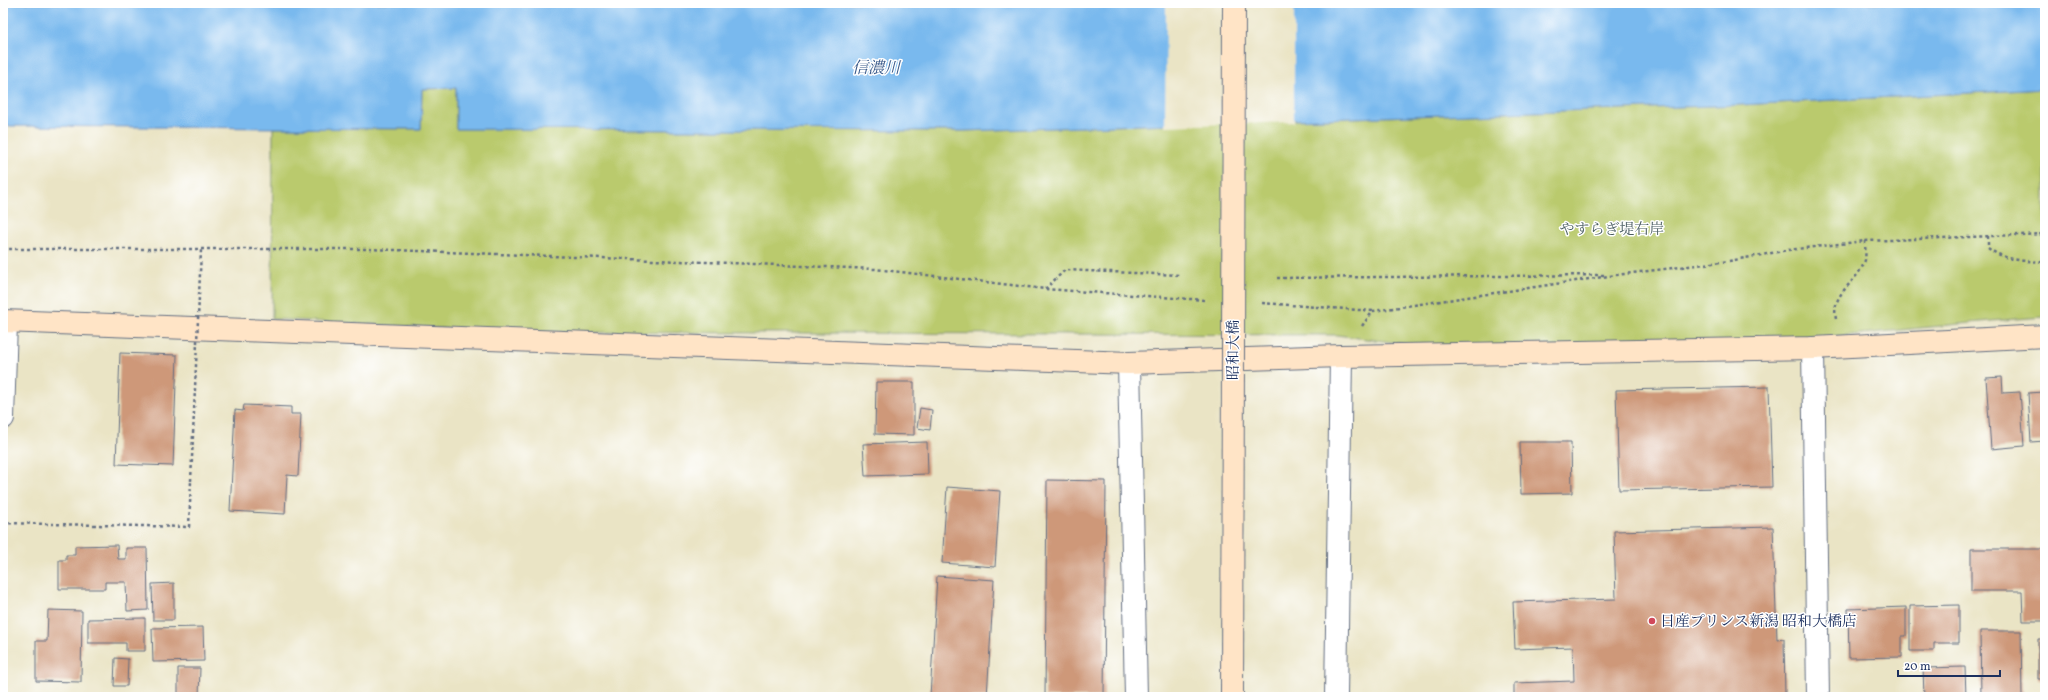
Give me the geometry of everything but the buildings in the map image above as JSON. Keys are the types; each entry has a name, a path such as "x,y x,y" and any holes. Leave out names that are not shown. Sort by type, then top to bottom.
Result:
{"street":[{"name":"昭和大橋","path":"1232,697 1234,3"},
{"path":"3,418 5,322 1129,363 1341,356 1813,348 2045,336"},
{"path":"1813,348 1818,697"},
{"path":"1336,697 1341,356"},
{"path":"1129,363 1136,697"}],"path":[{"path":"1256,303 1373,311 1616,275 1729,261 1788,250 1865,241 2045,234"},
{"path":"1988,236 1988,248 1997,255 2014,260 2045,262"},
{"path":"1837,324 1835,313 1836,303 1865,259 1865,241"},
{"path":"3,249 368,249 868,269 1045,289 1209,300"},
{"path":"3,523 189,527 201,250"},
{"path":"1045,289 1065,270 1180,276"},
{"path":"1277,278 1616,275"},
{"path":"1341,356 1373,311"}],"green space":[{"name":"やすらぎ堤右岸","path":"456,88 456,129 963,131 1739,105 2045,89 2045,317 1776,341 1587,350 1462,348 1399,343 1337,335 512,332 272,319 273,128 421,129 422,89"}],"water":[{"name":"信濃川","path":"3,3 2045,3 2045,89 1739,105 963,131 456,129 456,88 422,89 421,129 3,126"}],"pier":[{"path":"1166,3 1294,3 1294,122 1165,126"}],"place":[{"name":"日産プリンス新潟 昭和大橋店","path":"1652,621"}]}
